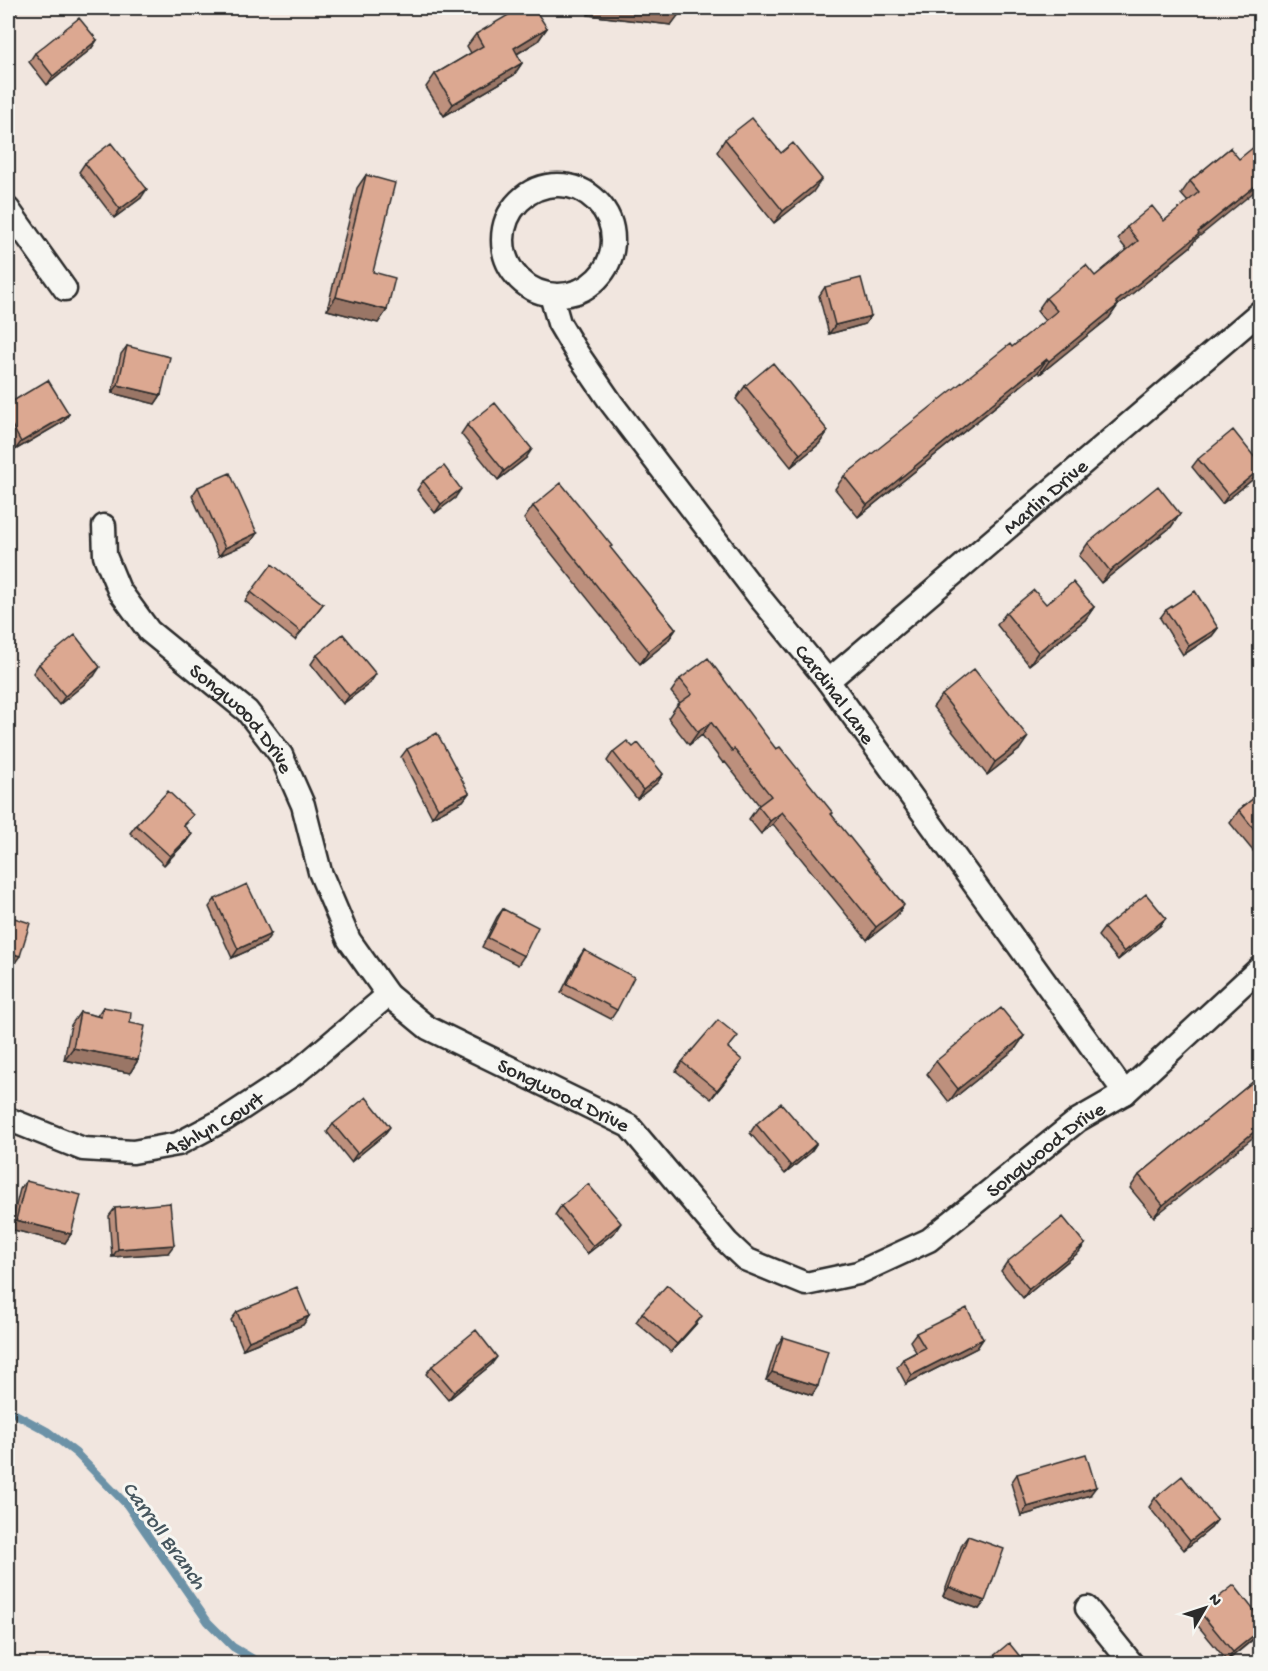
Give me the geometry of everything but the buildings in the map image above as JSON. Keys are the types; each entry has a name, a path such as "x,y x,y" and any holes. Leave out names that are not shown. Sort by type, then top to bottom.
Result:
{"street":[{"path":"554,184 572,186 589,194 602,206 611,223 614,241 610,259 601,275 587,288 570,294 551,295 534,290 519,279 508,264 503,247 503,229 509,212 521,198 536,188 554,184"},
{"path":"8,209 65,290"},
{"name":"Cardinal Lane","path":"551,295 559,323 612,404 761,599 828,681 1125,1093"},
{"name":"Marlin Drive","path":"828,681 1260,312"},
{"name":"Songwood Drive","path":"104,526 105,556 119,590 149,631 248,711 281,755 303,805 320,872 349,940 388,995 428,1028 629,1126 727,1242 745,1259 806,1284 858,1274 929,1240 1078,1120 1125,1093 1260,968"},
{"name":"Ashlyn Court","path":"8,1119 83,1149 133,1152 178,1144 227,1118 297,1072 388,995"},
{"path":"1087,1608 1132,1664"}],"waterway":[{"name":"Carroll Branch","path":"8,1410 47,1431 76,1453 127,1505 208,1622 233,1647 262,1664"}]}
